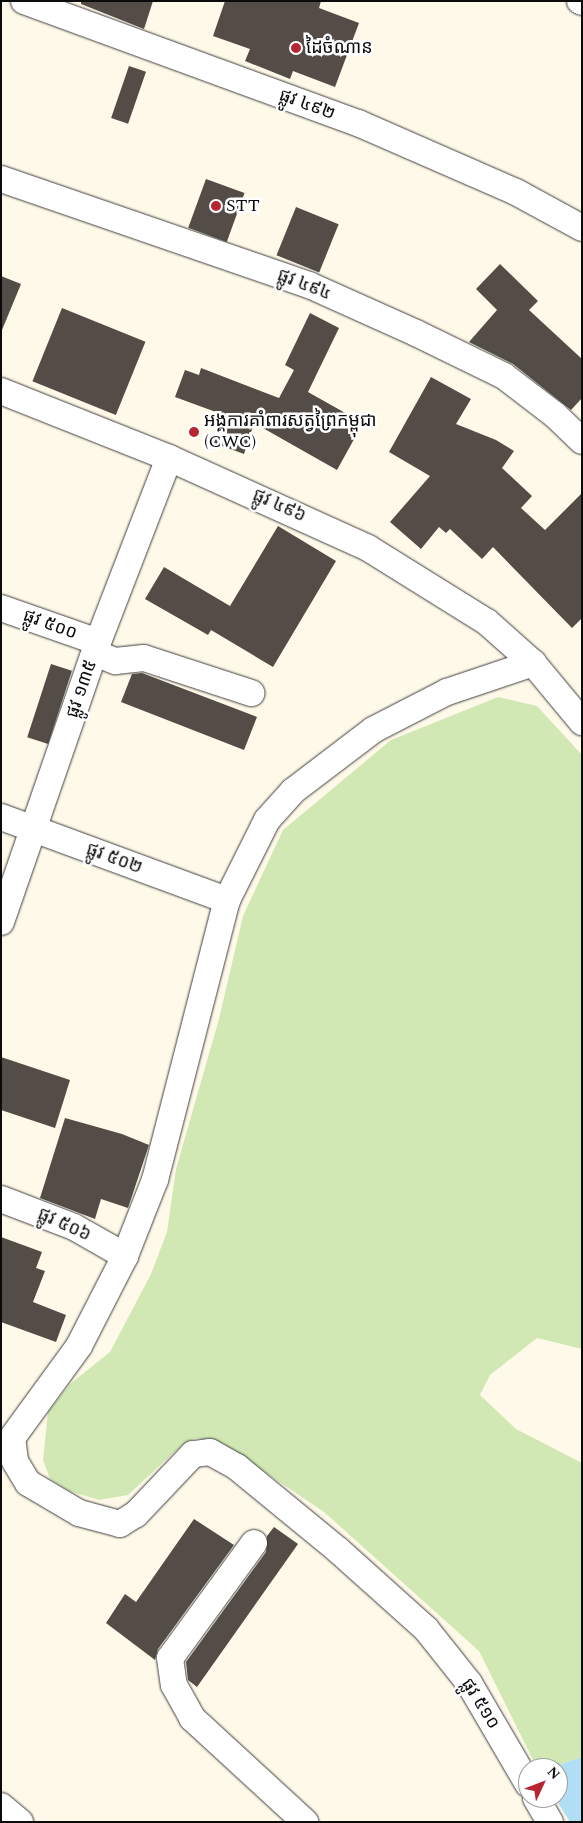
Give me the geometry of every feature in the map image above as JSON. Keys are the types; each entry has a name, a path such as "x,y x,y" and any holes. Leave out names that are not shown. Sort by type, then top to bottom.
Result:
{"street":[{"name":"ផ្លូវ ៤៩២","path":"24,1 358,123 516,192 582,228"},
{"name":"ផ្លូវ ៤៩៤","path":"1,179 309,285 416,333 504,376 555,415 582,441"},
{"name":"ផ្លូវ ៤៩៦","path":"1,391 169,458 368,548 487,622 533,663 582,722"},
{"name":"ផ្លូវ ១៣៥","path":"1,922 96,648 169,458"},
{"name":"ផ្លូវ ៥០០","path":"1,608 96,648 115,661 144,658 251,693"},
{"name":"ផ្លូវ ៥១០","path":"518,1767 469,1683 426,1629 331,1544 237,1467 210,1452 193,1454 136,1514 120,1524 79,1513 28,1483 15,1461 12,1438 80,1346 125,1256 155,1180 227,900 267,820 293,791 373,730 447,692 533,663"},
{"name":"ផ្លូវ ៥០២","path":"1,817 227,900"},
{"name":"ផ្លូវ ៥០៦","path":"1,1199 74,1227 125,1256"},
{"path":"254,1543 170,1658 174,1685 192,1718 305,1822"},
{"path":"1,1806 20,1822"},
{"path":"542,1808 550,1822"}],"green space":[{"path":"498,697 537,706 582,755 582,1349 537,1338 490,1375 480,1395 516,1429 582,1463 582,1757 568,1762 568,1758 532,1758 479,1651 324,1512 223,1444 196,1438 182,1445 128,1495 99,1500 69,1491 50,1479 43,1460 48,1412 70,1384 110,1352 151,1274 167,1232 176,1169 219,1019 243,916 283,830 391,740"}],"water":[{"path":"582,1757 582,1822 570,1822 561,1808 568,1808 568,1762"}],"building":[{"path":"81,1 153,1 144,29 81,4"},
{"path":"225,1 321,1 319,8 359,23 335,87 293,71 290,79 245,61 250,49 213,36"},
{"path":"129,66 146,72 128,124 111,118"},
{"path":"206,179 245,193 227,242 188,228"},
{"path":"296,207 339,224 319,272 277,255"},
{"path":"500,264 538,301 529,310 582,359 582,398 571,410 513,364 469,342 497,310 476,289"},
{"path":"1,276 21,284 2,330 1,330"},
{"path":"62,308 145,342 116,415 32,381"},
{"path":"310,313 339,328 308,392 363,423 337,470 254,423 244,454 214,443 224,415 175,397 185,370 199,375 201,368 279,398 294,370 285,365"},
{"path":"431,377 471,399 456,424 496,440 514,451 502,468 532,496 521,508 545,530 582,493 582,618 572,628 493,547 482,559 450,529 446,533 439,527 421,549 390,522 430,476 389,452"},
{"path":"278,526 336,561 273,667 211,630 208,635 145,599 164,567 230,606"},
{"path":"51,664 72,671 48,744 27,737"},
{"path":"142,673 257,717 244,750 121,702 132,674"},
{"path":"1,1057 70,1080 55,1128 1,1110"},
{"path":"65,1118 122,1134 149,1145 128,1208 101,1199 95,1219 40,1198"},
{"path":"1,1237 42,1252 36,1268 45,1271 33,1302 66,1315 56,1342 1,1322"},
{"path":"194,1519 234,1545 158,1649 155,1660 106,1623 125,1594 136,1602"},
{"path":"274,1527 298,1544 197,1687 188,1680 186,1662 266,1552 267,1536"}],"place":[{"name":"ដៃចំណាន","path":"296,48"},
{"name":"STT","path":"216,206"},
{"name":"អង្គការគាំពារសត្វព្រៃកម្ពុជា (CWC)","path":"194,432"}]}
